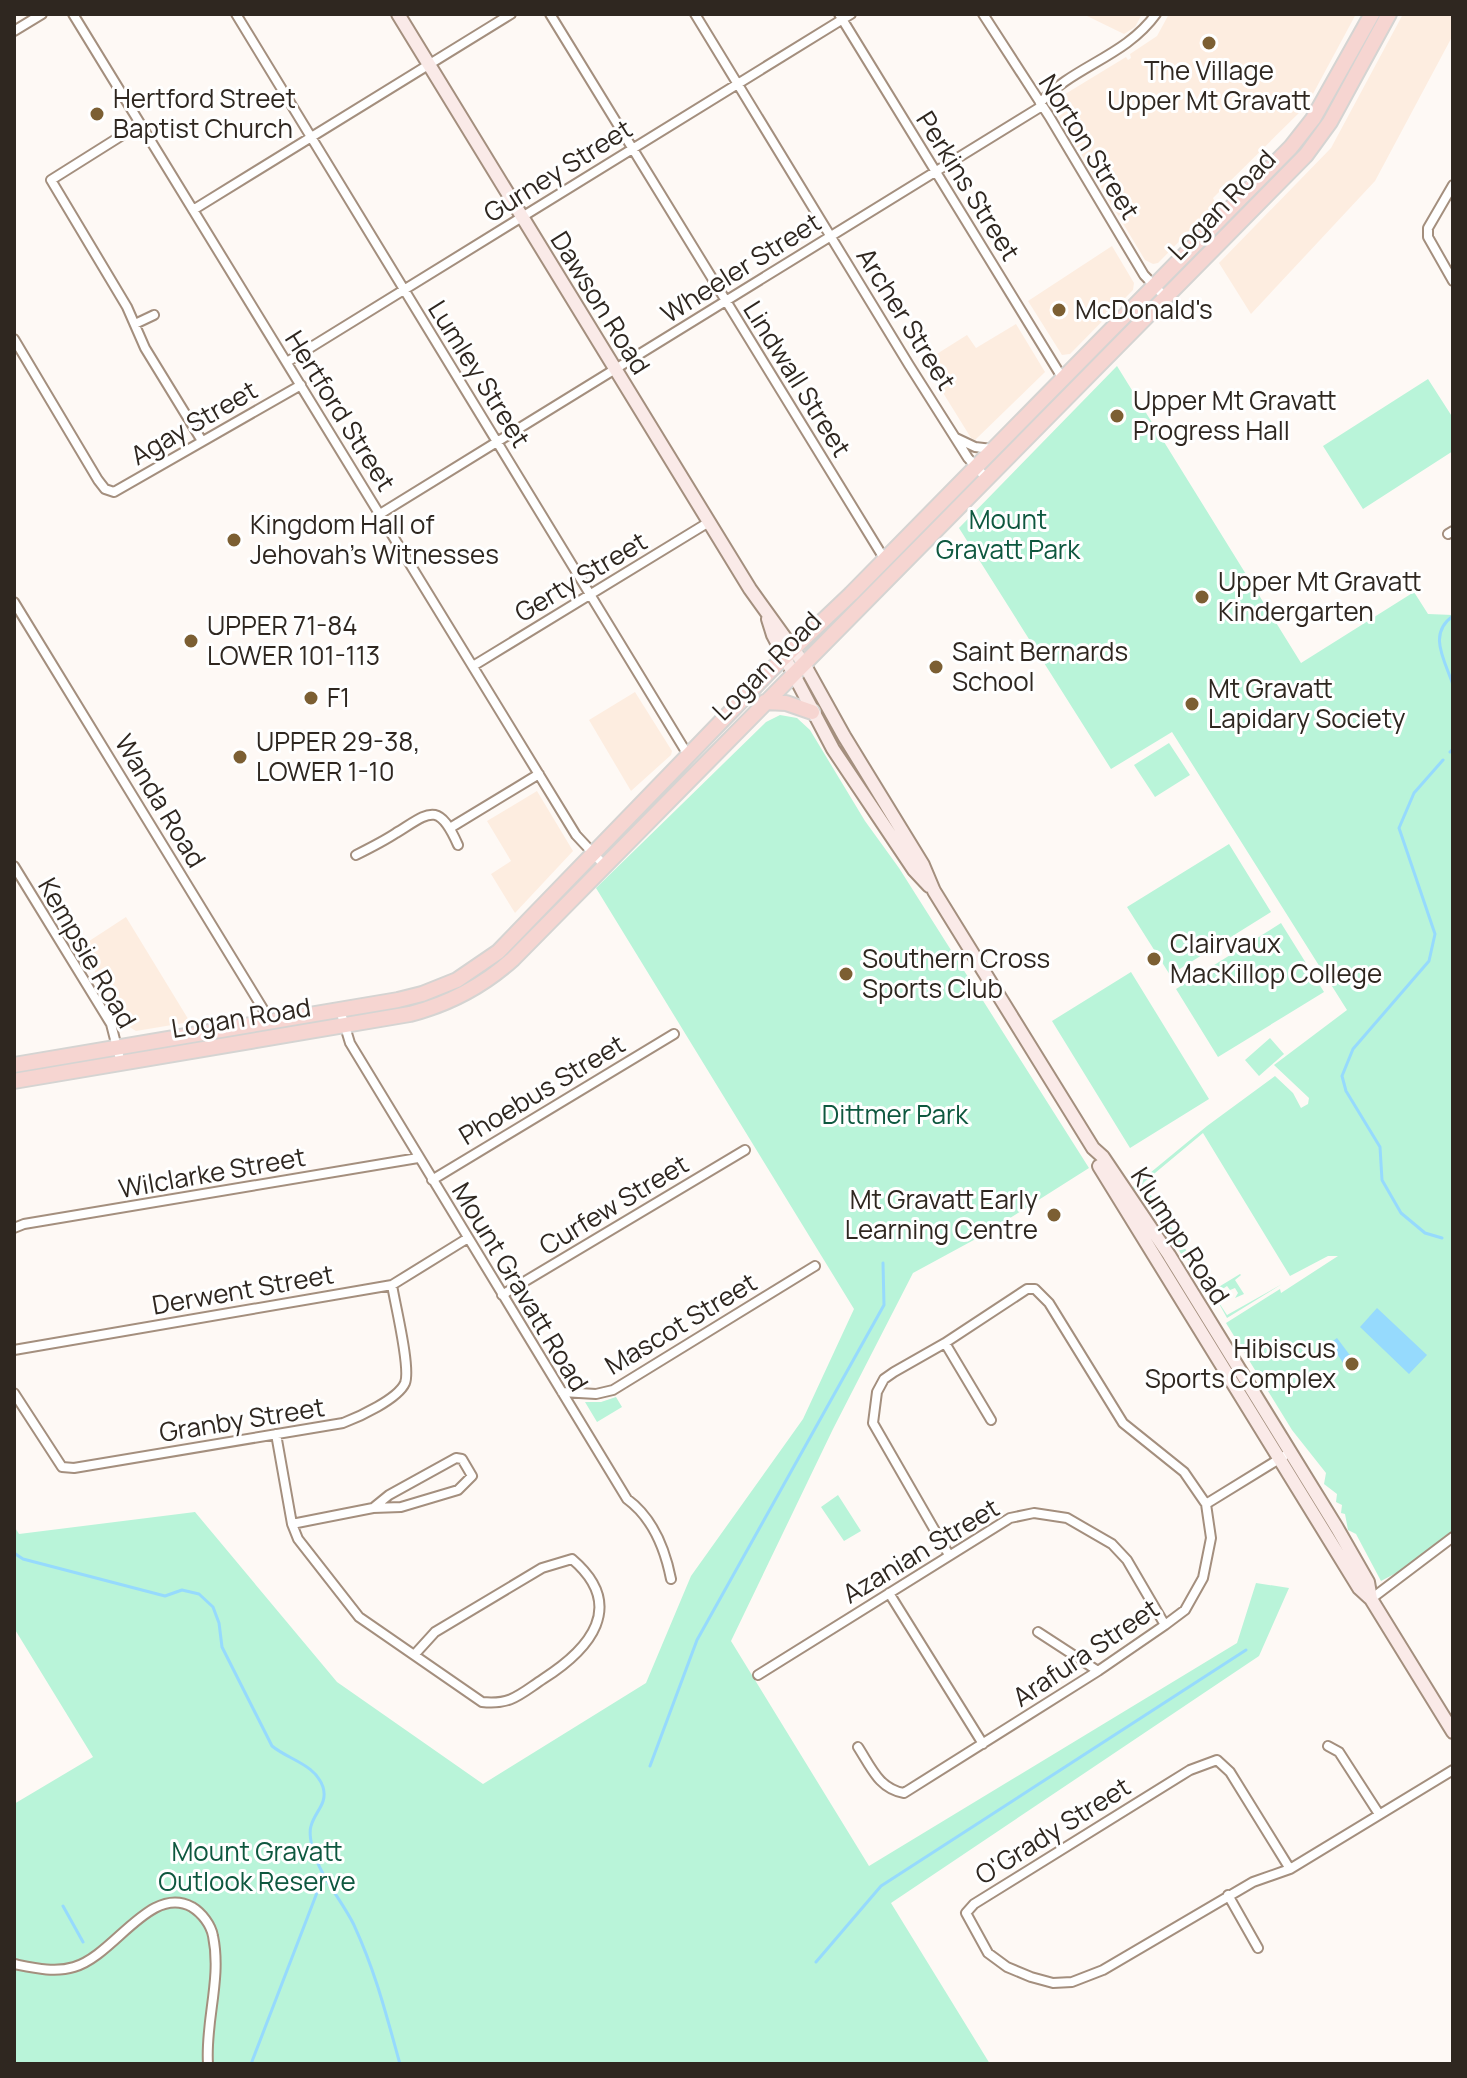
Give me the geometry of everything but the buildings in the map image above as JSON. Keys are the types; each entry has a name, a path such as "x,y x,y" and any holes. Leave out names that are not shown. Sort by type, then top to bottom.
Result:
{"main road":[{"name":"Dawson Road","path":"398,14 767,615 773,635 790,653 799,669"},
{"name":"Logan Road","path":"14,1081 271,1022 422,994 472,971 498,952 799,669 981,473 1160,292 1299,139 1372,14"},
{"name":"Logan Road","path":"14,1065 119,1055 344,1025 425,1010 474,988 513,959 688,755 885,560 981,473 994,449 1063,379 1315,145 1389,14"},
{"name":"Klumpp Road","path":"799,669 812,712 838,758 914,870 934,891"},
{"name":"Klumpp Road","path":"799,669 844,736 923,865 934,891 1093,1148 1103,1157 1169,1255 1285,1456 1368,1582 1371,1599 1453,1732"},
{"path":"765,702 786,703 812,712"}],"street":[{"path":"14,31 42,14"},
{"name":"Hertford Street","path":"73,14 579,839 599,860"},
{"name":"Lumley Street","path":"236,14 688,755"},
{"path":"193,210 511,14"},
{"name":"Lindwall Street","path":"550,14 885,560"},
{"name":"Archer Street","path":"695,14 955,438 981,473"},
{"name":"Gurney Street","path":"287,362 738,84 841,17 851,14"},
{"name":"Norton Street","path":"983,14 1144,275 1160,292"},
{"name":"Wheeler Street","path":"380,514 1041,105 1051,91 1131,41 1156,14"},
{"name":"Perkins Street","path":"841,17 1063,379"},
{"path":"140,124 51,180 135,324 145,348 202,441"},
{"path":"1453,185 1428,228 1431,246 1453,281"},
{"path":"135,324 154,315"},
{"name":"Agay Street","path":"14,339 105,489 114,492 301,385"},
{"path":"955,438 975,447 994,449"},
{"name":"Gerty Street","path":"473,666 709,522"},
{"name":"Wanda Road","path":"14,602 271,1022"},
{"path":"450,828 539,774"},
{"path":"356,855 431,813 439,815 450,828 458,845"},
{"name":"Kempsie Road","path":"14,866 111,1024 119,1055"},
{"name":"Mount Gravatt Road","path":"340,1010 350,1043 418,1158 627,1499 639,1507 658,1536 667,1556 671,1579"},
{"name":"Phoebus Street","path":"432,1180 674,1034"},
{"name":"Curfew Street","path":"502,1295 745,1150"},
{"name":"Wilclarke Street","path":"14,1228 418,1158"},
{"name":"Derwent Street","path":"14,1350 392,1285 468,1238"},
{"name":"Mascot Street","path":"562,1392 596,1394 613,1390 815,1266"},
{"name":"Granby Street","path":"14,1393 62,1467 74,1468 343,1423 362,1415 400,1390 406,1376 392,1285"},
{"name":"Arafura Street","path":"858,1747 881,1783 891,1791 904,1793 1098,1671 1165,1625 1185,1610 1203,1578 1211,1538 1206,1504 1184,1472 1123,1423 1049,1303 1035,1289 1027,1289 884,1379 873,1407 873,1423 949,1555"},
{"path":"945,1343 991,1420"},
{"path":"276,1434 292,1524 298,1539 359,1617 482,1702 500,1704 569,1662 590,1639 600,1613 598,1594 585,1570 572,1559 542,1568 435,1632 415,1654"},
{"path":"1206,1504 1285,1456"},
{"path":"292,1524 373,1508 401,1507 458,1490 472,1476 462,1459 456,1458 389,1495 373,1508"},
{"name":"Azanian Street","path":"758,1675 1010,1518 1034,1513 1067,1518 1112,1544 1127,1560 1165,1625"},
{"path":"1371,1599 1453,1537"},
{"path":"889,1593 983,1744"},
{"path":"1038,1632 1098,1671"},
{"path":"1328,1746 1339,1752 1379,1814"},
{"name":"O'Grady Street","path":"1290,1869 1230,1772 1217,1760 1190,1770 974,1904 966,1913 988,1953 1007,1967 1053,1983 1072,1982 1103,1970 1253,1882 1290,1869 1453,1770"},
{"path":"1228,1895 1258,1948"},
{"path":"14,1964 57,1970 76,1967 106,1950 130,1925 152,1909 165,1902 186,1904 200,1912 213,1933 216,1967 208,2064"}],"shaded area":[{"path":"1087,14 1142,14 1135,27 1124,34"},
{"path":"1169,14 1356,14 1307,105 1213,198 1216,204 1158,263 1153,264 1145,260 1053,107 1057,99 1126,57 1128,60 1131,58 1130,54 1157,36"},
{"path":"1403,14 1453,14 1453,35 1375,181 1251,314 1219,263 1331,148"},
{"path":"1112,246 1134,283 1133,290 1070,354 1062,355 1028,301"},
{"path":"1016,324 1045,372 975,440 924,362 967,335 976,348"},
{"path":"635,692 672,751 631,791 589,720"},
{"path":"537,791 573,851 515,913 491,874 511,861 487,821"},
{"path":"126,917 190,1022 136,1031 128,1026 80,947"}],"green space":[{"name":"Mount Gravatt Park","path":"1117,366 1301,663 1414,592 1428,614 1453,615 1453,1531 1400,1571 1381,1581 1356,1534 1348,1530 1345,1514 1341,1513 1342,1505 1336,1502 1337,1494 1324,1484 1326,1473 1292,1430 1226,1323 1280,1289 1281,1293 1338,1256 1328,1256 1290,1276 1203,1133 1143,1183 1195,1264 1183,1257 1140,1187 1135,1190 1133,1187 1207,1126 1275,1076 1293,1093 1301,1108 1308,1104 1309,1098 1274,1065 1347,1010 1172,732 1111,769 959,528"},
{"path":"1428,379 1453,418 1453,451 1363,509 1323,446"},
{"name":"Mount Gravatt Outlook Reserve","path":"780,715 797,718 810,730 865,821 899,868 1089,1168 983,1235 913,1273 833,1429 731,1641 869,1866 1237,1643 1256,1583 1289,1588 1259,1656 891,1903 990,2064 14,2064 14,1804 93,1757 14,1628 14,1526 19,1534 195,1512 337,1682 483,1784 646,1683 691,1576 803,1419 854,1309 596,888 766,722"},
{"path":"1169,743 1190,775 1155,797 1134,765"},
{"path":"1229,844 1271,912 1170,975 1127,907"},
{"path":"1281,923 1324,992 1218,1057 1176,989"},
{"path":"1131,972 1209,1099 1130,1148 1052,1021"},
{"path":"1270,1038 1284,1054 1259,1076 1245,1060"},
{"path":"1241,1275 1235,1280 1244,1294 1235,1298 1238,1293 1235,1288 1230,1290 1227,1286 1214,1295 1212,1291"},
{"path":"1282,1284 1227,1318 1216,1297 1227,1315"},
{"path":"616,1397 622,1407 597,1422 585,1402 601,1402"},
{"path":"838,1495 861,1531 844,1541 821,1507"}],"water":[{"path":"1377,1308 1427,1355 1409,1374 1360,1327"},
{"path":"1337,1338 1358,1366 1349,1372 1330,1343"}],"waterway":[{"path":"1453,616 1445,623 1439,639 1453,685"},
{"path":"1450,752 1453,749"},
{"path":"1442,1238 1425,1233 1401,1213 1382,1180 1380,1147 1346,1091 1342,1076 1353,1049 1429,961 1435,934 1399,828 1414,793 1443,760"},
{"path":"650,1766 697,1640 884,1305 883,1263"},
{"path":"14,1553 23,1559 165,1596 182,1590 199,1594 213,1607 222,1647 272,1746 308,1768 323,1787 322,1803 310,1829 312,1847 321,1870 362,1943 400,2064"},
{"path":"816,1962 881,1886 1246,1650"},
{"path":"251,2064 323,1877"},
{"path":"63,1906 83,1942"}],"place":[{"name":"The Village Upper Mt Gravatt","path":"1209,43"},
{"name":"Hertford Street Baptist Church","path":"97,114"},
{"name":"McDonald's","path":"1059,310"},
{"name":"Upper Mt Gravatt Progress Hall","path":"1117,416"},
{"name":"Kingdom Hall of Jehovah's Witnesses","path":"234,540"},
{"name":"Upper Mt Gravatt Kindergarten","path":"1202,597"},
{"name":"UPPER 71-84 LOWER 101-113","path":"191,641"},
{"name":"Saint Bernards School","path":"936,667"},
{"name":"F1","path":"311,698"},
{"name":"Mt Gravatt Lapidary Society","path":"1192,704"},
{"name":"UPPER 29-38, LOWER 1-10","path":"240,757"},
{"name":"Clairvaux MacKillop College","path":"1154,959"},
{"name":"Southern Cross Sports Club","path":"846,974"},
{"name":"Mt Gravatt Early Learning Centre","path":"1054,1215"},
{"name":"Hibiscus Sports Complex","path":"1352,1364"}],"park label":[{"name":"Dittmer Park","path":"895,1115"}]}
